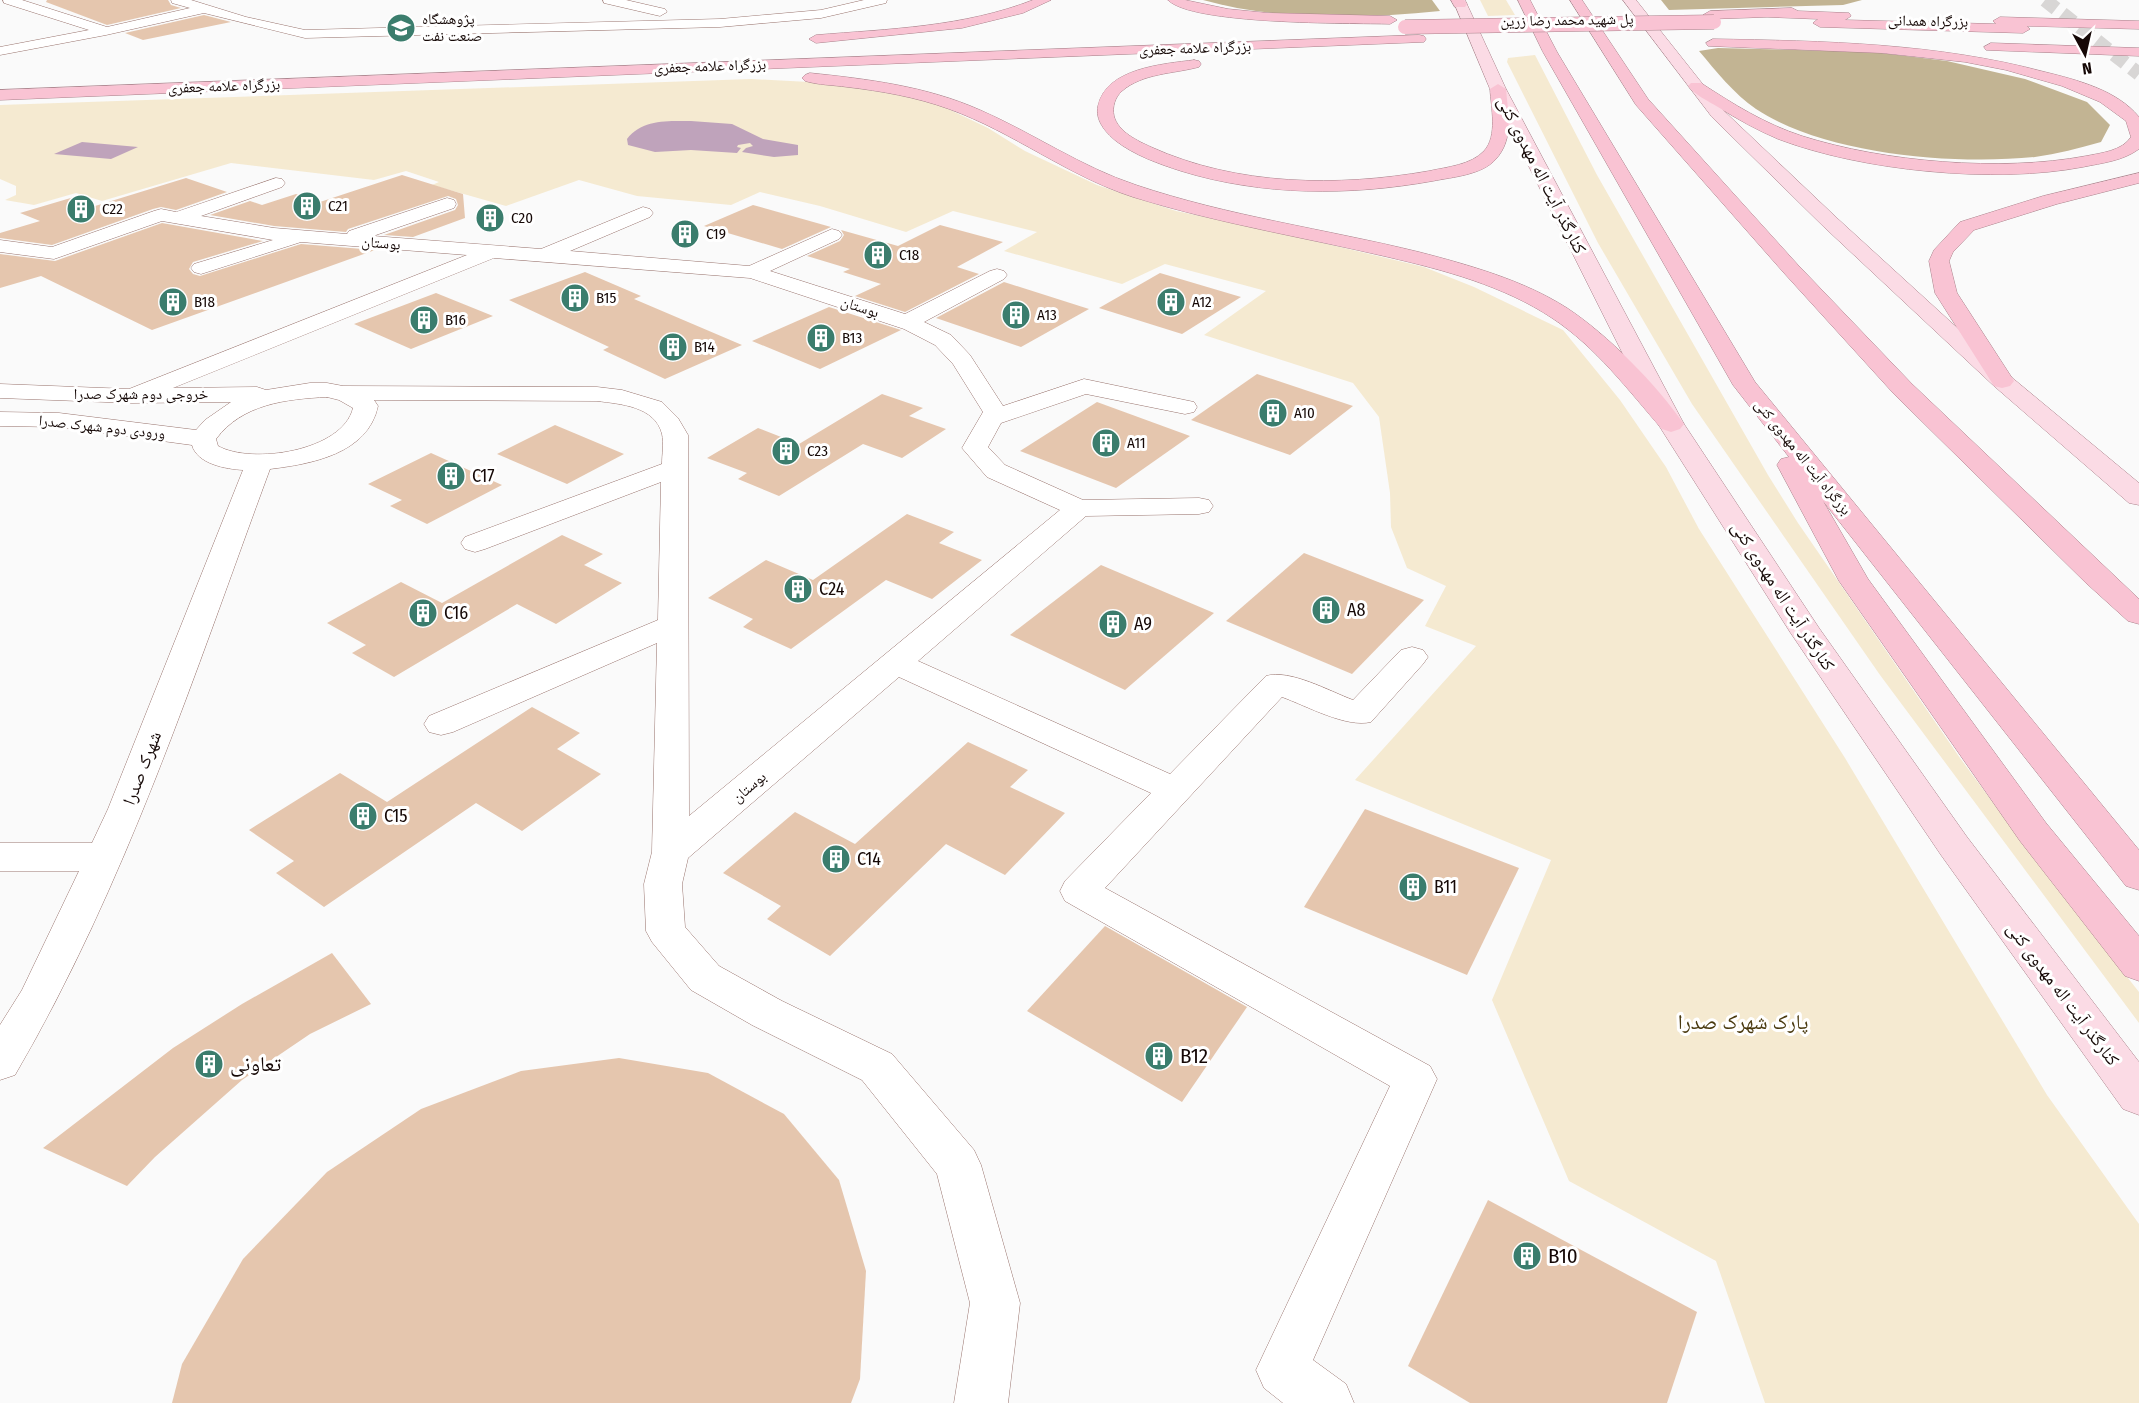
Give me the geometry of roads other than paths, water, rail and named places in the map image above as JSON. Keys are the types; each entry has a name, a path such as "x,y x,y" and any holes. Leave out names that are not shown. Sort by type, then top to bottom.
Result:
{"highway":[{"path":"990,34 810,39 962,23 1034,5 1045,0"},
{"path":"1174,0 1195,7 1243,15 1404,24"},
{"name":"بزرگراه آیت اله مهدوی کنی","path":"1524,0 1550,52 1745,385 2139,876"},
{"path":"1576,0 1642,102 1791,269 1879,363 2096,577 2139,615"},
{"path":"1711,31 1771,14 1859,9"},
{"path":"1771,14 2139,25"},
{"path":"1215,26 1404,24"},
{"name":"بزرگراه همدانی","path":"1404,24 1913,36 2139,44"},
{"name":"بزرگراه علامه جعفری","path":"0,82 1404,24"},
{"name":"بزرگراه همدانی","path":"1711,31 1870,24 2139,34"},
{"path":"1696,86 1739,114 1776,133 1834,149 1924,164 1984,167 2059,165 2114,155 2131,148 2139,137 2139,127 2132,117 2115,103 2089,91 2027,71 1974,60 1891,48 1711,31"},
{"path":"1711,31 1880,44 2139,52"},
{"name":"پل شهید محمد رضا زرین","path":"1422,44 1711,31"},
{"path":"1422,44 1195,64 1154,71 1126,82 1110,93 1104,108 1105,116 1121,137 1137,147 1206,172 1237,178 1304,185 1388,184 1464,169 1490,156 1499,141 1498,89"},
{"name":"بزرگراه علامه جعفری","path":"4,95 1422,44"},
{"path":"1641,44 1677,44"},
{"path":"1533,46 1569,46"},
{"path":"4,95 100,100 1355,51"},
{"path":"688,76 804,78 872,85 926,97 984,118 1092,174 1132,190 1183,205 1427,260 1486,280 1557,312 1586,333 1626,373 1671,424"},
{"path":"0,82 35,79"},
{"path":"2002,381 1946,293 1940,273 1940,261 1944,250 1967,225 2050,200 2139,178"},
{"path":"1745,385 1854,581 2033,832 2139,965"}],"main road":[{"path":"1629,0 1718,114 1831,223 2002,381 2139,497"},
{"name":"کنارگذر آیت اله مهدوی کنی","path":"1459,1 1498,89 1671,424 1806,632 1927,807 2139,1096"}],"street":[{"path":"9,0 106,31"},
{"path":"177,0 203,9 305,34 720,23 821,14 881,0"},
{"path":"609,0 678,16 687,20 684,24"},
{"path":"0,51 106,31 233,2"},
{"path":"178,218 276,183"},
{"path":"343,240 447,204"},
{"path":"543,256 643,213"},
{"name":"بوستان","path":"0,246 54,253 161,215 303,237 752,272 907,322 944,340 962,360 995,412 992,418"},
{"path":"752,272 832,236"},
{"path":"201,268 303,237"},
{"path":"132,396 493,252"},
{"path":"907,322 997,274"},
{"path":"1185,407 1084,386 992,418 975,448 996,471 1079,508 1199,506"},
{"path":"345,393 358,398 366,406 366,416 360,426 348,436 308,455 259,463 237,462 219,458 206,450 203,439 210,426 226,414 248,403 283,394 327,390 345,393 597,394 628,398 653,406 669,419 675,435 671,852 663,884 666,931 705,978 767,1013 877,1067 958,1164 995,1303 981,1403"},
{"name":"خروجی دوم شهرک صدرا","path":"0,391 132,396 283,394"},
{"name":"ورودی دوم شهرک صدرا","path":"0,419 59,420 203,439"},
{"name":"شهرک صدرا","path":"0,1062 38,999 126,809 259,463"},
{"path":"475,543 674,468"},
{"name":"بوستان","path":"671,852 1079,508"},
{"path":"441,724 673,625"},
{"path":"1327,1403 1282,1370 1415,1079 1079,891 1277,683 1359,714 1412,657"},
{"path":"896,663 1175,790"},
{"path":"0,857 104,857"}],"tunnel":[{"path":"2045,0 2139,74"}],"place":[{"name":"پژوهشگاه صنعت نفت","path":"401,28"},
{"name":"C21","path":"307,206"},
{"name":"C22","path":"81,209"},
{"name":"C20","path":"490,218"},
{"name":"C19","path":"685,234"},
{"name":"C18","path":"878,255"},
{"name":"B15","path":"575,298"},
{"name":"B18","path":"173,302"},
{"name":"A12","path":"1171,302"},
{"name":"A13","path":"1016,315"},
{"name":"B16","path":"424,320"},
{"name":"B13","path":"821,338"},
{"name":"B14","path":"673,347"},
{"name":"A10","path":"1273,413"},
{"name":"A11","path":"1106,443"},
{"name":"C23","path":"786,451"},
{"name":"C17","path":"451,476"},
{"name":"C24","path":"798,589"},
{"name":"A8","path":"1326,610"},
{"name":"C16","path":"423,613"},
{"name":"A9","path":"1113,624"},
{"name":"C15","path":"363,816"},
{"name":"C14","path":"836,859"},
{"name":"B11","path":"1413,887"},
{"name":"B12","path":"1159,1056"},
{"name":"تعاونی","path":"209,1064"},
{"name":"B10","path":"1527,1256"}],"park label":[{"name":"پارک شهرک صدرا","path":"1743,1022"}]}
